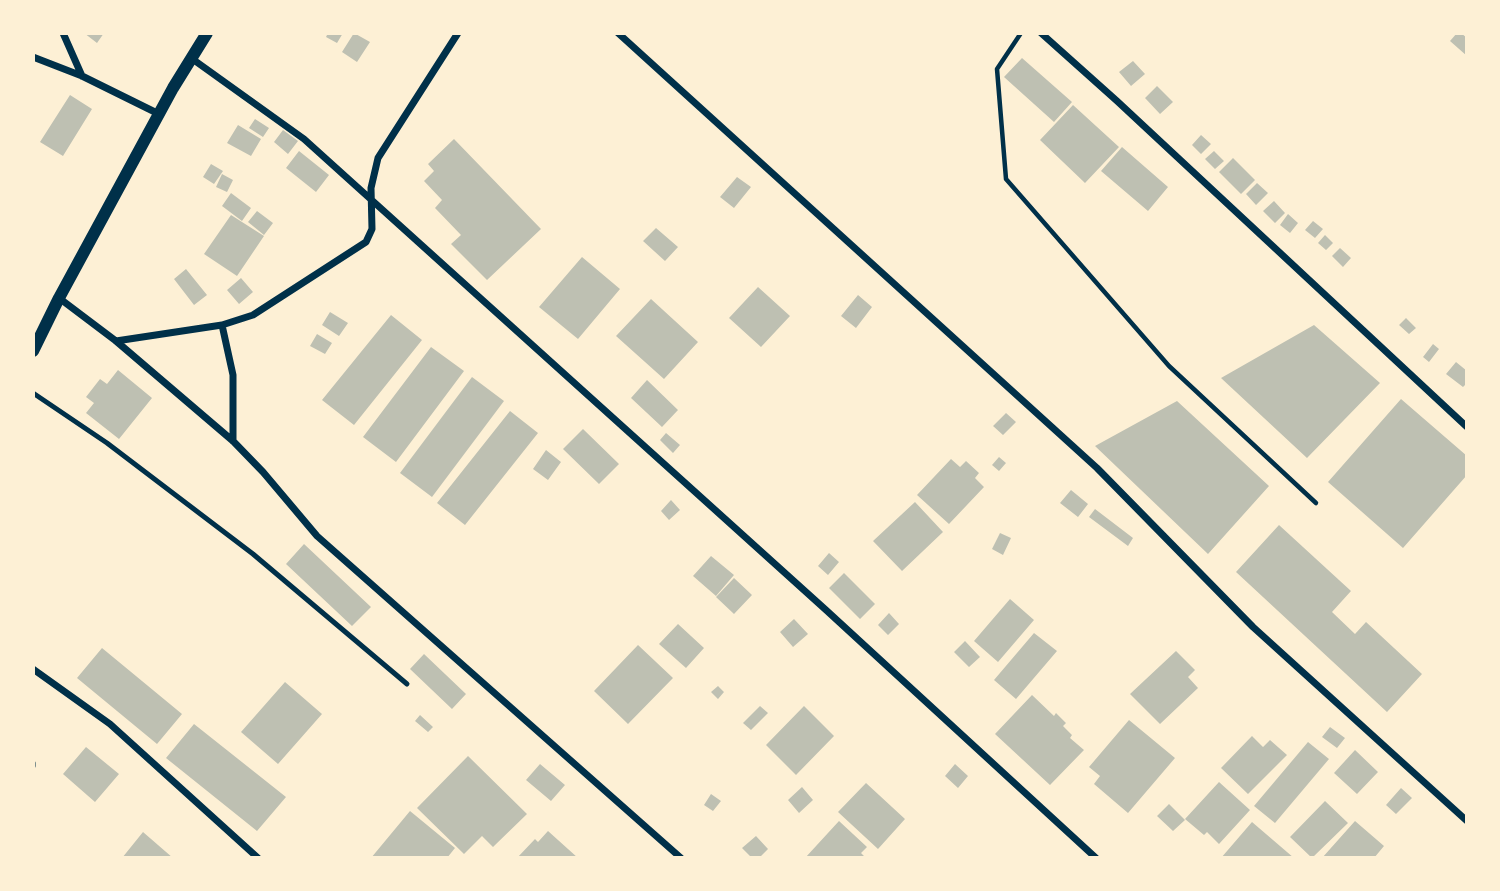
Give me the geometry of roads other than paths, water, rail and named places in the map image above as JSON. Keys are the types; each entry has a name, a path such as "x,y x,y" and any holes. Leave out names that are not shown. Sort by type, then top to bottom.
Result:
{"street":[{"path":"64,33 82,76"},
{"path":"33,352 59,298 190,57 206,33"},
{"path":"116,341 222,326 253,315 366,242 372,229 371,188 378,158 458,33"},
{"path":"618,33 1097,468 1253,627 1467,821"},
{"path":"1041,33 1467,427"},
{"path":"33,57 82,76 159,114"},
{"path":"190,57 304,139 1096,858"},
{"path":"59,298 116,341 233,441 317,536 681,858"},
{"path":"222,326 233,375 233,441"},
{"path":"33,669 110,723 258,858"}],"lane":[{"path":"33,393 107,443 253,554 407,684"}]}
